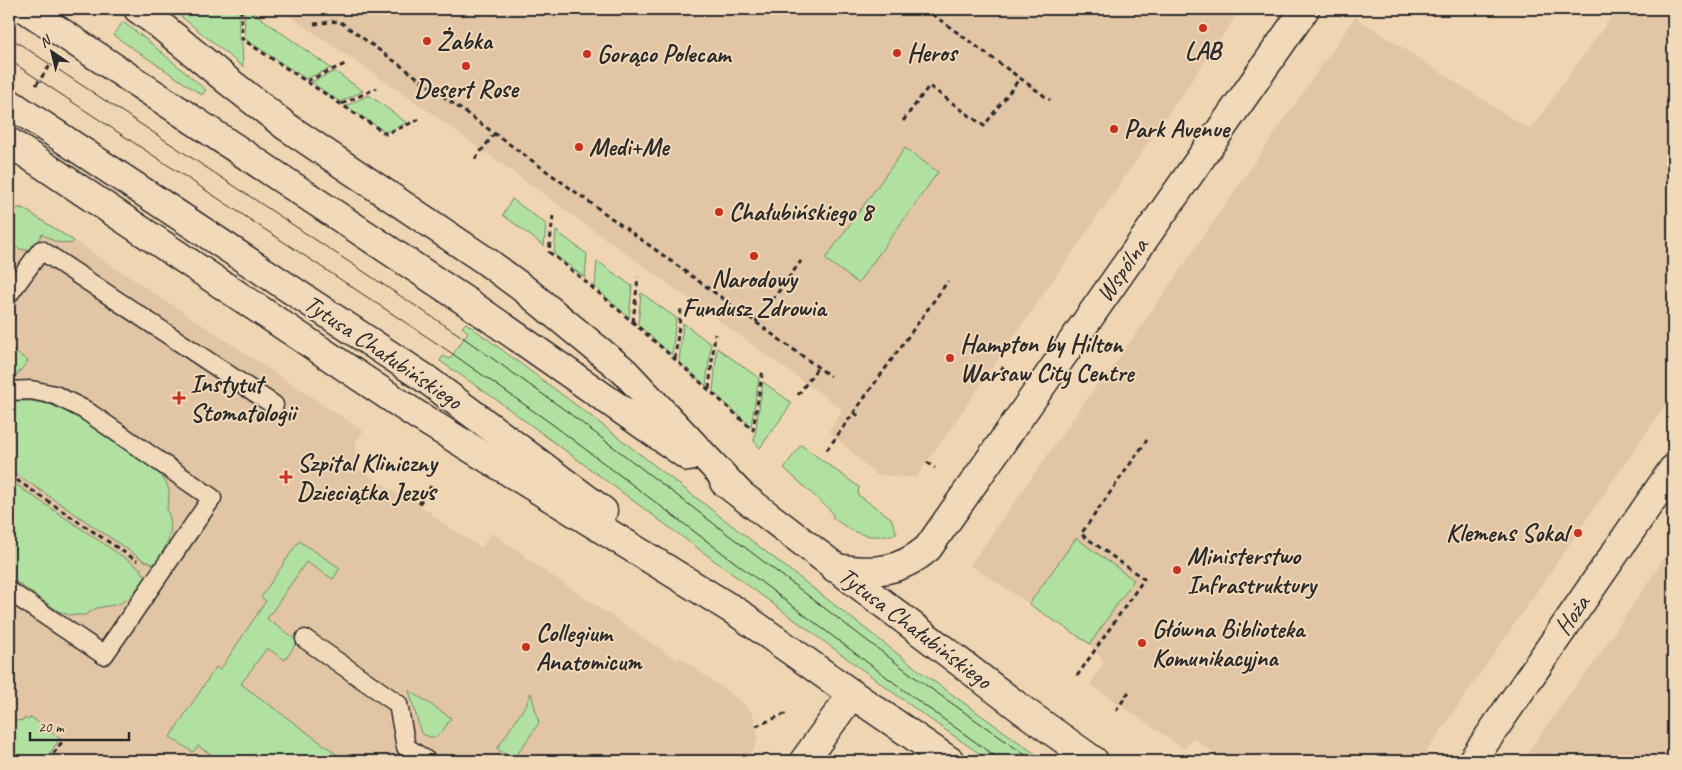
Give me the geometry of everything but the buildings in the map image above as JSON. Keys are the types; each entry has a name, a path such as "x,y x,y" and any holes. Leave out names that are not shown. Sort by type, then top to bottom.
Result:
{"main road":[{"name":"Tytusa Chałubińskiego","path":"26,9 472,306 739,493 1024,711 1094,761"},
{"name":"Tytusa Chałubińskiego","path":"138,9 160,24 228,82 287,127 478,255 524,289 624,371 739,493"},
{"name":"Wspólna","path":"835,568 865,572 887,570 917,558 928,548 1305,9"},
{"name":"Tytusa Chałubińskiego","path":"9,103 426,379 746,618 950,761"},
{"name":"Tytusa Chałubińskiego","path":"9,142 414,413 746,618"},
{"name":"Hoża","path":"1472,761 1673,470"},
{"path":"804,761 852,694"}],"lane":[{"path":"9,294 41,250 274,405"},
{"path":"9,391 31,390 55,394 85,410 212,498 104,655 9,591"},
{"path":"305,638 398,704 406,747 427,761"}],"path":[{"path":"241,9 242,39 386,134 420,119"},
{"path":"924,9 1050,100"},
{"path":"314,24 339,21 830,376"},
{"path":"307,82 344,64"},
{"path":"903,121 929,86 984,126 1020,78"},
{"path":"341,105 377,88"},
{"path":"475,159 494,133"},
{"path":"552,216 549,252 633,322 753,430 763,369"},
{"path":"756,322 801,261"},
{"path":"633,322 638,278"},
{"path":"827,450 948,281"},
{"path":"675,360 680,309"},
{"path":"709,390 715,334"},
{"path":"798,394 818,367"},
{"path":"854,413 861,417"},
{"path":"1077,676 1144,579 1082,534 1147,440"},
{"path":"927,462 935,468"},
{"path":"9,474 159,576"},
{"path":"419,504 431,486"},
{"path":"1116,712 1130,690"},
{"path":"756,726 787,714"},
{"path":"48,761 62,742"}],"shaded area":[{"path":"279,9 1241,9 916,478 876,475 829,431 843,410 421,106"},
{"path":"1617,9 1673,9 1673,394 1420,761 1225,761 1193,738 1184,749 1090,684 1104,663 1090,644 970,565 1104,375 1106,377 1355,17 1530,130"},
{"path":"22,206 363,431 356,442 356,467 407,500 409,498 481,548 492,533 524,555 524,557 677,660 679,657 738,699 752,712 758,737 754,749 746,761 9,761 9,209"},
{"path":"1673,545 1673,761 1522,761 1589,670"}],"green space":[{"path":"172,9 239,9 239,41 242,43 243,67"},
{"path":"244,9 248,9 331,68 306,79 245,39"},
{"path":"123,22 206,90 202,95 113,35"},
{"path":"335,71 363,91 340,102 311,82"},
{"path":"369,95 407,123 386,132 346,106"},
{"path":"905,148 938,172 858,283 825,259"},
{"path":"512,199 546,224 544,246 503,215"},
{"path":"21,208 74,241 71,244 56,242 42,234 35,245 28,250 9,244 9,210"},
{"path":"556,231 587,254 585,278 554,254"},
{"path":"597,261 632,286 629,318 595,287"},
{"path":"641,293 676,318 672,355 638,325"},
{"path":"466,323 592,417 925,675 1045,761 990,761 921,713 494,398 440,361 443,356 450,359 468,332 462,327"},
{"path":"683,323 711,344 706,386 679,362"},
{"path":"9,348 28,361 12,381 9,381"},
{"path":"717,348 759,378 751,426 713,392"},
{"path":"763,382 792,403 760,448 754,441"},
{"path":"9,401 32,401 54,405 74,414 161,475 169,492 167,508 171,526 169,538 154,565 146,562 9,469"},
{"path":"801,445 859,487 858,495 891,518 897,534 863,535 849,529 833,518 832,512 784,468"},
{"path":"9,480 141,569 140,571 147,576 130,597 119,604 97,608 85,615 70,615 58,611 9,577"},
{"path":"1076,538 1134,580 1090,644 1029,604"},
{"path":"299,541 340,568 333,579 306,562 267,619 298,641 285,660 267,648 241,684 346,761 240,761 232,756 229,761 222,761 198,746 193,752 170,737 216,667 220,670 266,601 261,597"},
{"path":"409,690 451,718 436,737 421,733"},
{"path":"531,693 539,723 514,759 497,749 527,703"},
{"path":"31,717 60,739 44,761 9,761 9,730 15,721 24,720 25,718 28,720"}],"tram line":[{"path":"9,37 458,334 565,410 920,681 1034,761"},
{"path":"9,60 447,350 552,424 921,703 1002,761"}],"place":[{"name":"LAB","path":"1203,28"},
{"name":"Żabka","path":"427,41"},
{"name":"Heros","path":"897,53"},
{"name":"Gorąco Polecam","path":"587,54"},
{"name":"Desert Rose","path":"466,66"},
{"name":"Park Avenue","path":"1114,129"},
{"name":"Medi+Me","path":"579,147"},
{"name":"Chałubińskiego 8","path":"719,212"},
{"name":"Narodowy Fundusz Zdrowia","path":"754,256"},
{"name":"Hampton by Hilton Warsaw City Centre","path":"950,358"},
{"name":"Instytut Stomatologii","path":"179,398"},
{"name":"Szpital Kliniczny Dzieciątka Jezus","path":"286,477"},
{"name":"Klemens Sokal","path":"1578,533"},
{"name":"Ministerstwo Infrastruktury","path":"1177,570"},
{"name":"Główna Biblioteka Komunikacyjna","path":"1142,643"},
{"name":"Collegium Anatomicum","path":"526,647"}]}
